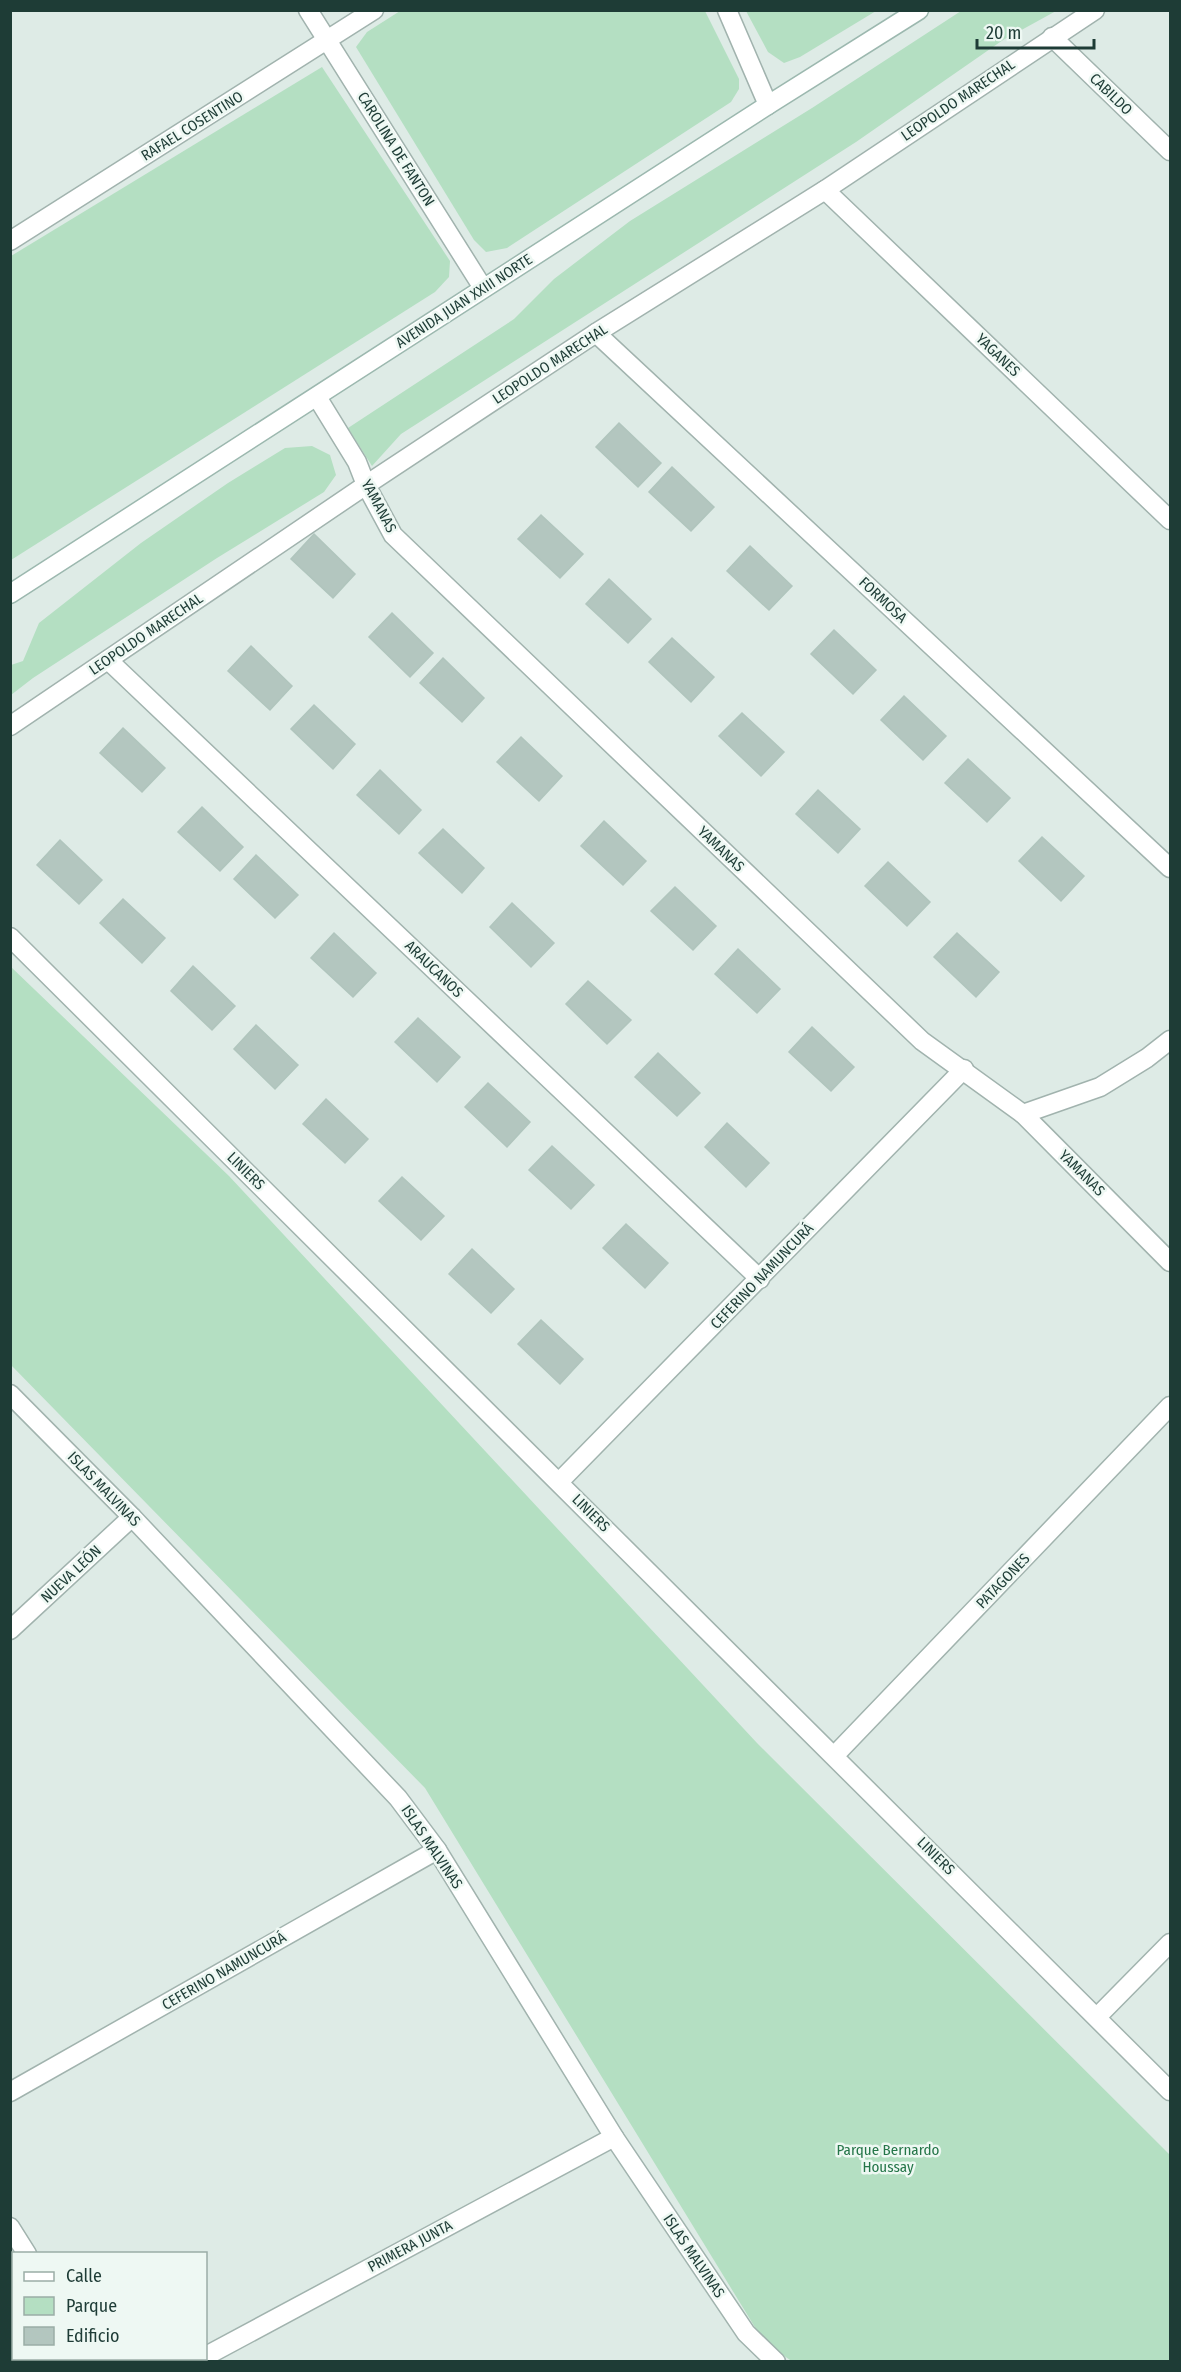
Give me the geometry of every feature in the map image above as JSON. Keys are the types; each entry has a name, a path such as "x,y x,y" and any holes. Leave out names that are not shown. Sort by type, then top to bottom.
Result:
{"street":[{"name":"CAROLINA DE FANTON","path":"308,10 483,288"},
{"name":"RAFAEL COSENTINO","path":"10,241 374,10"},
{"path":"727,10 768,105"},
{"name":"AVENIDA JUAN XXIII NORTE","path":"10,594 919,10"},
{"name":"LEOPOLDO MARECHAL","path":"10,726 366,485 596,333 825,190 1095,10"},
{"name":"CABILDO","path":"1052,37 1170,151"},
{"name":"YAGANES","path":"825,190 1170,520"},
{"name":"FORMOSA","path":"596,333 1170,868"},
{"name":"YAMANAS","path":"317,397 357,462 366,485 393,535 922,1041 964,1069 1023,1114 1170,1262"},
{"name":"ARAUCANOS","path":"108,660 760,1279"},
{"name":"LINIERS","path":"10,937 836,1755 1170,2091"},
{"path":"1023,1114 1100,1087 1147,1058 1170,1040"},
{"name":"CEFERINO NAMUNCURÁ","path":"560,1481 964,1069"},
{"name":"ISLAS MALVINAS","path":"10,1394 132,1517 398,1798 437,1850 614,2137 746,2333 776,2361"},
{"name":"PATAGONES","path":"836,1755 1170,1406"},
{"name":"NUEVA LEÓN","path":"10,1630 132,1517"},
{"name":"CEFERINO NAMUNCURÁ","path":"10,2092 437,1850"},
{"path":"1096,2017 1170,1943"},
{"name":"PRIMERA JUNTA","path":"207,2355 614,2137"},
{"path":"10,2227 26,2252"}],"green space":[{"path":"400,11 705,11 739,79 739,89 731,102 507,248 486,252 474,240 356,47 367,32"},
{"path":"746,11 876,11 800,57 784,63 768,52"},
{"path":"961,11 1056,11 1003,40 856,142 401,434 372,466 348,428 514,319 554,279 630,221 812,108"},
{"path":"322,67 450,261 449,277 435,292 11,560 11,256"},
{"path":"312,446 330,455 336,475 324,492 217,558 33,678 11,695 11,665 23,661 39,623 141,543 228,483 285,448"},
{"name":"Parque Bernardo Houssay","path":"10,966 229,1176 757,1743 1170,2155 1170,2361 793,2362 764,2342 425,1788 11,1365"},
{"path":"10,2300 12,2303 12,2360 49,2361 11,2361"}],"building":[{"path":"619,423 661,463 638,487 596,447"},
{"path":"672,467 714,507 691,531 649,492"},
{"path":"541,515 583,554 560,578 518,539"},
{"path":"314,534 355,574 333,598 291,559"},
{"path":"750,546 792,586 769,610 727,571"},
{"path":"609,579 651,619 628,643 586,604"},
{"path":"392,613 433,653 410,677 369,637"},
{"path":"834,630 876,670 853,694 811,654"},
{"path":"672,638 714,677 691,702 649,662"},
{"path":"251,646 292,686 270,710 228,671"},
{"path":"443,658 484,698 462,722 420,683"},
{"path":"904,696 946,736 923,760 881,720"},
{"path":"314,705 355,744 333,769 291,729"},
{"path":"742,713 784,752 761,776 719,736"},
{"path":"123,728 165,768 142,792 100,753"},
{"path":"521,737 562,776 539,801 497,762"},
{"path":"968,759 1010,798 987,822 945,783"},
{"path":"380,770 421,810 399,834 357,795"},
{"path":"818,790 860,829 838,853 796,814"},
{"path":"202,807 243,847 220,871 178,832"},
{"path":"604,821 646,861 623,885 581,846"},
{"path":"443,829 484,868 462,893 419,853"},
{"path":"1042,837 1084,876 1061,901 1019,861"},
{"path":"60,840 102,880 79,904 37,865"},
{"path":"256,855 298,895 275,918 234,879"},
{"path":"888,862 930,902 907,926 865,886"},
{"path":"675,887 716,926 693,950 651,911"},
{"path":"123,899 165,938 142,963 100,923"},
{"path":"512,903 554,943 531,967 490,927"},
{"path":"334,933 376,973 353,997 311,958"},
{"path":"957,933 999,972 976,997 934,957"},
{"path":"738,949 780,989 757,1013 715,974"},
{"path":"193,966 235,1006 212,1030 171,991"},
{"path":"588,981 631,1020 607,1044 566,1004"},
{"path":"418,1018 460,1057 437,1082 395,1042"},
{"path":"256,1025 298,1065 275,1089 234,1049"},
{"path":"812,1027 854,1067 831,1091 789,1052"},
{"path":"658,1053 700,1093 677,1116 635,1077"},
{"path":"488,1083 530,1122 507,1147 465,1107"},
{"path":"326,1099 368,1139 345,1163 303,1124"},
{"path":"727,1123 769,1163 746,1187 705,1147"},
{"path":"552,1146 594,1185 571,1209 529,1170"},
{"path":"402,1177 444,1216 421,1240 379,1201"},
{"path":"626,1224 668,1263 645,1288 603,1248"},
{"path":"472,1249 514,1289 491,1313 449,1274"},
{"path":"541,1320 583,1359 560,1384 518,1344"}]}
